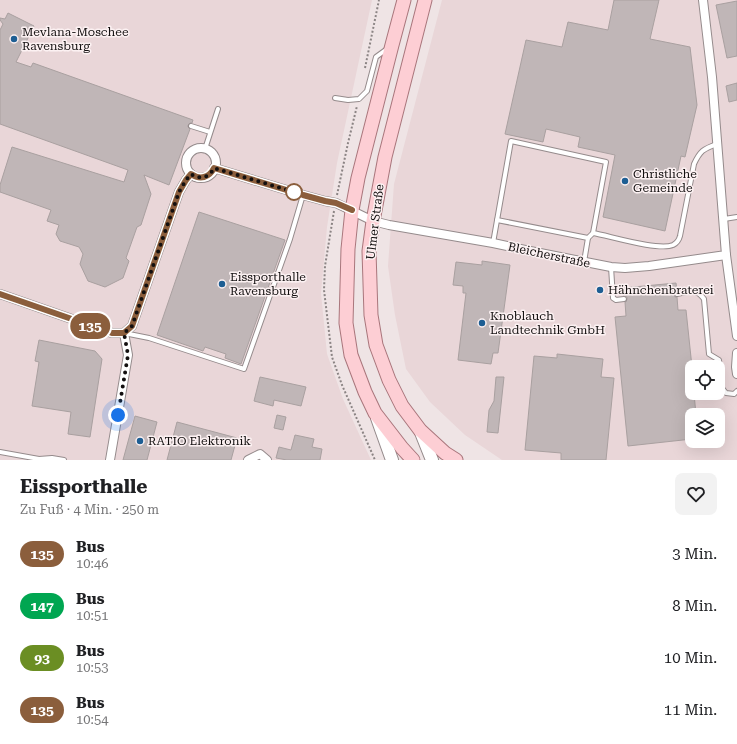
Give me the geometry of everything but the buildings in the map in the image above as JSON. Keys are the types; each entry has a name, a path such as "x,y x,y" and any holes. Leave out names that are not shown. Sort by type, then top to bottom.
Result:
{"main road":[{"name":"Ulmer Straße","path":"404,0 358,178 352,210 348,249 346,323 351,355 365,392 375,413 412,460"},
{"name":"Ulmer Straße","path":"425,0 385,157 369,251 371,315 376,345 402,406 420,430 432,460"},
{"path":"375,413 392,460"},
{"path":"420,430 445,453 456,460"}],"street":[{"path":"703,0 712,77 716,144 726,255 737,336"},
{"path":"196,149 205,149 209,151 213,154 215,159 214,168 208,176 200,178 191,174 188,171 186,162 189,154 196,149"},
{"name":"Bleicherstraße","path":"214,168 303,195 336,203 374,221 611,267 625,268 649,266 726,255"},
{"path":"0,294 112,333 124,333 132,326 179,192 191,174"},
{"path":"110,460 128,355 124,333"},
{"path":"737,353 737,374"},
{"path":"248,460 260,454 267,460"}],"lane":[{"path":"335,98 348,100 359,99 367,91 376,57 392,45"},
{"path":"205,149 218,109"},
{"path":"191,126 210,132"},
{"path":"492,243 511,141 606,162 593,233 588,238 584,262"},
{"path":"593,233 663,247 674,244 680,236 694,164 699,154 716,144"},
{"path":"124,333 150,338 244,369 290,239 303,195"},
{"path":"723,219 737,217"},
{"path":"497,220 588,238"},
{"path":"611,267 613,298 616,300 624,299"},
{"path":"677,294 696,292 704,299 709,354 719,360 722,388 726,393 734,394 737,391"},
{"path":"0,452 39,459 52,458 64,460"}],"shaded area":[{"path":"0,0 372,0 337,163 327,227 321,293 327,354 343,399 371,460 0,460"},
{"path":"442,0 737,0 737,460 502,460 465,435 430,402 406,369 395,315 388,266 394,184"}],"bus line":[{"name":"135","path":"0,294 112,333 124,333 132,326 179,192 191,174 200,178 208,176 214,168 303,195 336,203 352,210"}],"place":[{"name":"Mevlana-Moschee Ravensburg","path":"14,39"},
{"name":"Christliche Gemeinde","path":"625,181"},
{"name":"Eissporthalle Ravensburg","path":"222,284"},
{"name":"Hähnchenbraterei","path":"600,290"},
{"name":"Knoblauch Landtechnik GmbH","path":"482,323"},
{"name":"RATIO Elektronik","path":"140,441"}],"route":[{"path":"118,415 128,355 124,333 132,326 179,192 186,180 191,174 200,178 208,176 214,168 294,192"}]}
